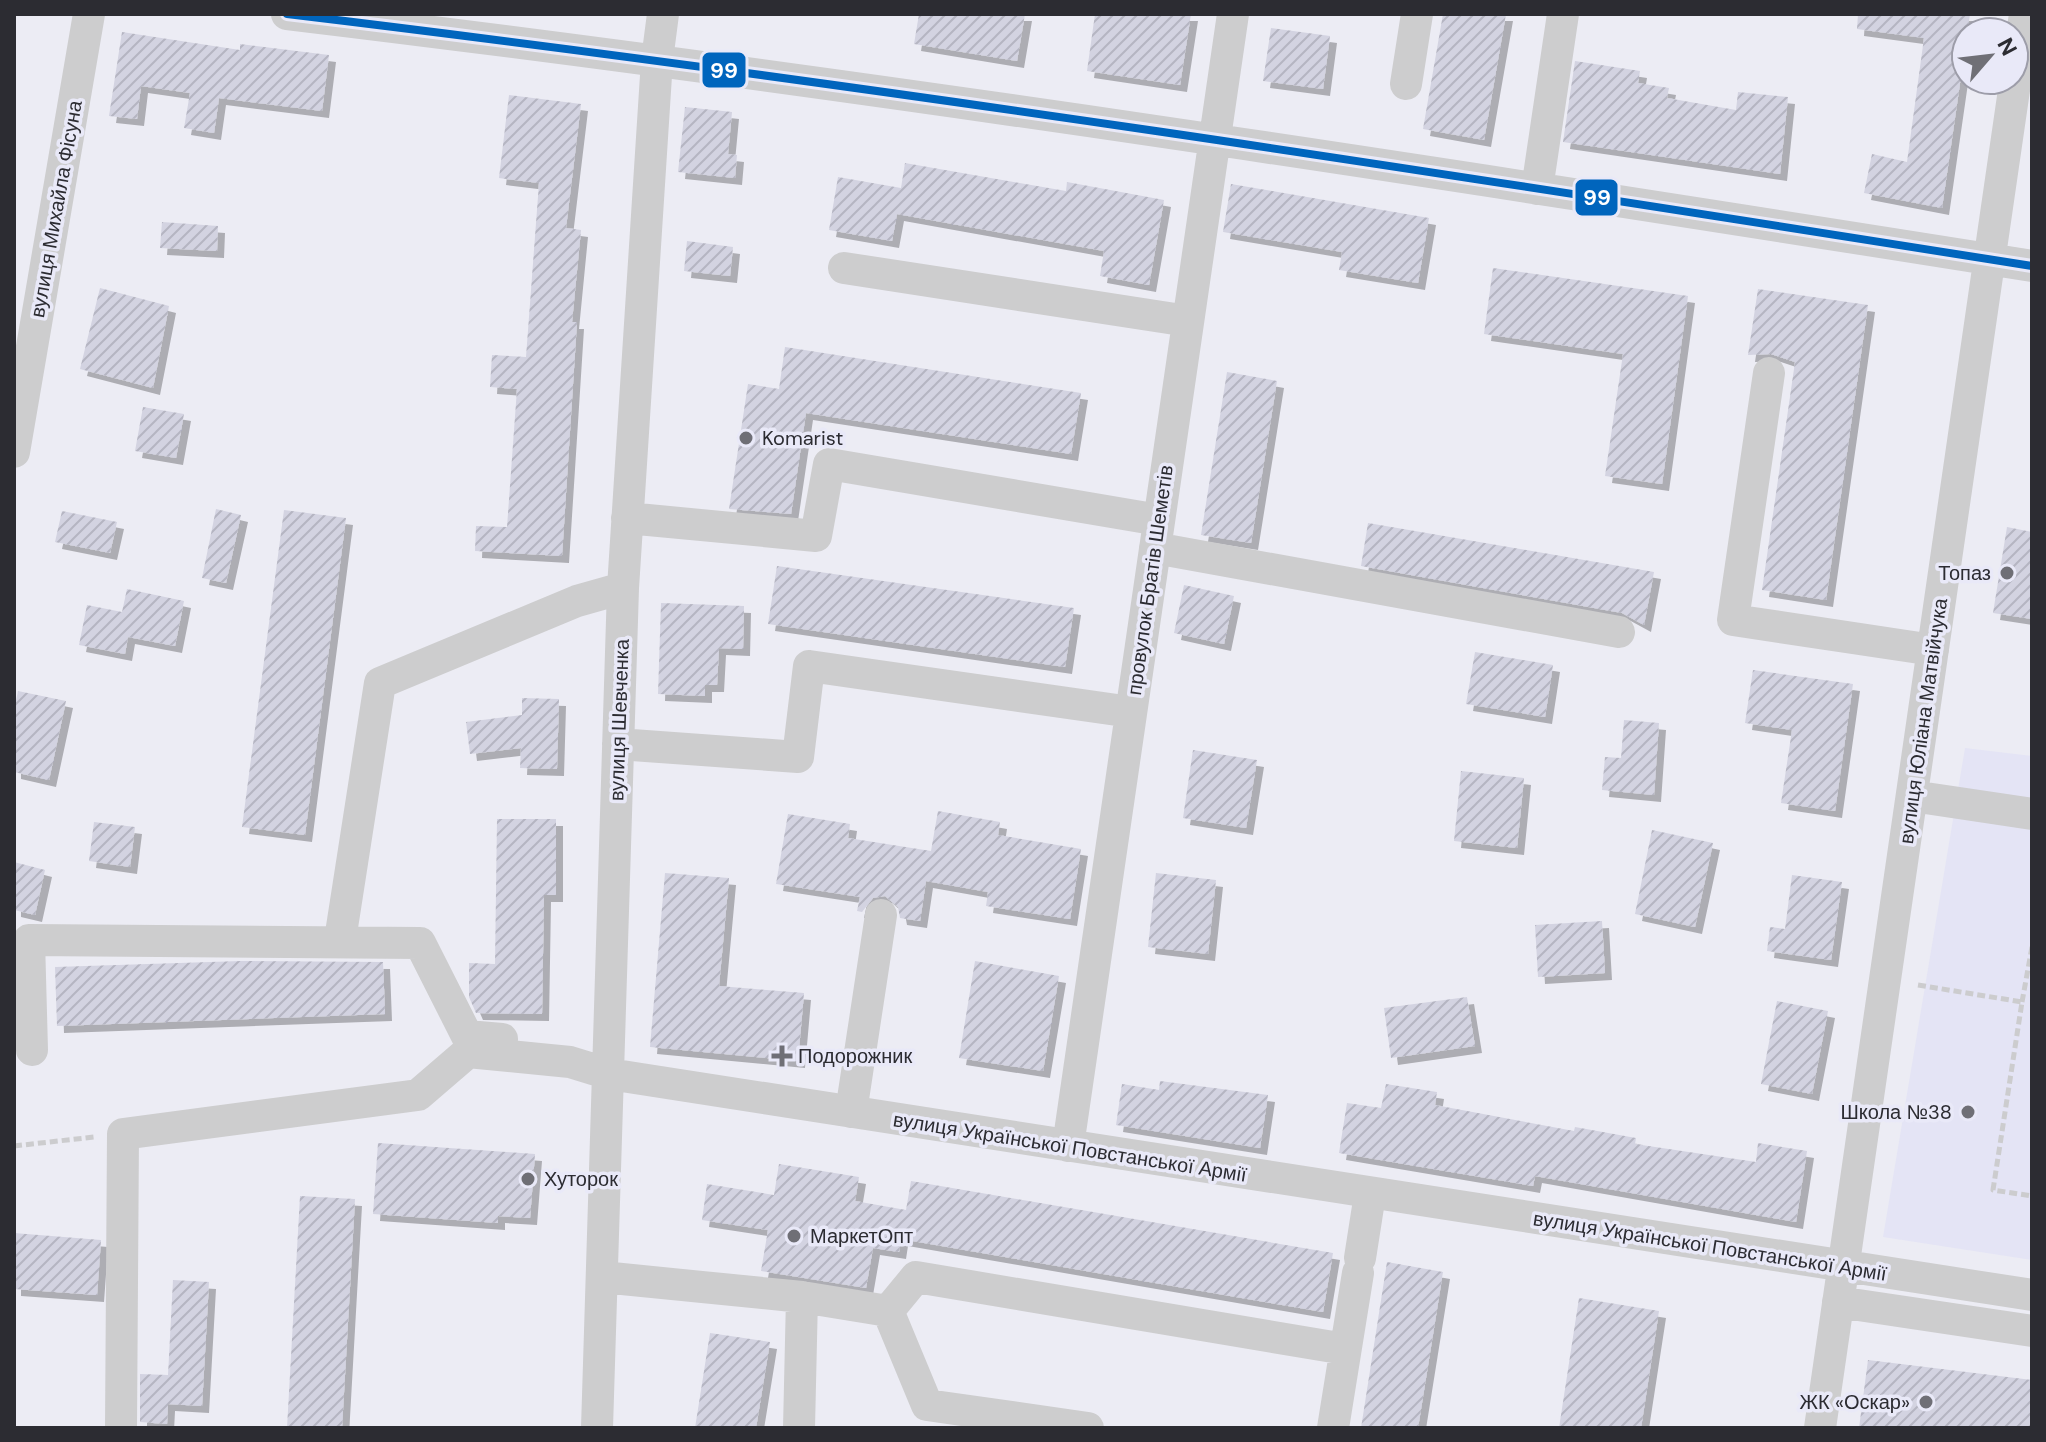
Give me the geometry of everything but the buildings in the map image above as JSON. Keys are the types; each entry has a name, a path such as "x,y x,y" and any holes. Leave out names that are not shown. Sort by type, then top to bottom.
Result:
{"street":[{"name":"вулиця Михайла Фісуна","path":"14,452 89,14"},
{"path":"287,14 657,60 1214,139 2032,266"},
{"name":"вулиця Шевченка","path":"597,1428 623,588 657,60 663,14"},
{"name":"провулок Братів Шеметів","path":"1068,1146 1233,14"},
{"path":"1406,84 1417,14"},
{"path":"1537,189 1563,14"},
{"name":"вулиця Юліана Матвійчука","path":"1820,1428 2025,14"},
{"path":"844,268 1188,321"},
{"path":"1769,373 1733,620 1933,650"},
{"path":"627,518 816,536 829,464 1619,632"},
{"path":"340,940 380,683 577,601 623,588"},
{"path":"618,744 798,757 809,666 1131,712"},
{"path":"1912,796 2032,814"},
{"path":"851,1112 881,915"},
{"path":"32,1050 29,940 420,943 467,1036 583,1045 609,1074"},
{"name":"вулиця Української Повстанської Армії","path":"123,1134 418,1095 468,1052 570,1062 609,1074 2032,1295"},
{"path":"121,1428 123,1134"},
{"path":"1333,1428 1370,1194"},
{"path":"602,1277 802,1297 888,1311"},
{"path":"888,1311 916,1277 1345,1349"},
{"path":"799,1428 802,1297"},
{"name":"вулиця Української Повстанської Армії","path":"1838,1302 2032,1331"},
{"path":"888,1311 927,1405 1088,1428"}],"path":[{"path":"2032,947 1993,1190 2032,1196"},
{"path":"1918,985 2022,1002"},
{"path":"14,1146 123,1134"}],"shaded area":[{"name":"Школа №38","path":"1965,748 2032,756 2032,1260 1883,1237"}],"transit line":[{"name":"99","path":"287,14 943,100 1379,164 2032,266"}],"place":[{"name":"Komarist","path":"746,438"},
{"name":"Топаз","path":"2007,573"},
{"name":"Подорожник","path":"782,1056"},
{"name":"Школа №38","path":"1968,1112"},
{"name":"Хуторок","path":"528,1179"},
{"name":"МаркетОпт","path":"794,1236"},
{"name":"ЖК «Оскар»","path":"1926,1402"}]}
